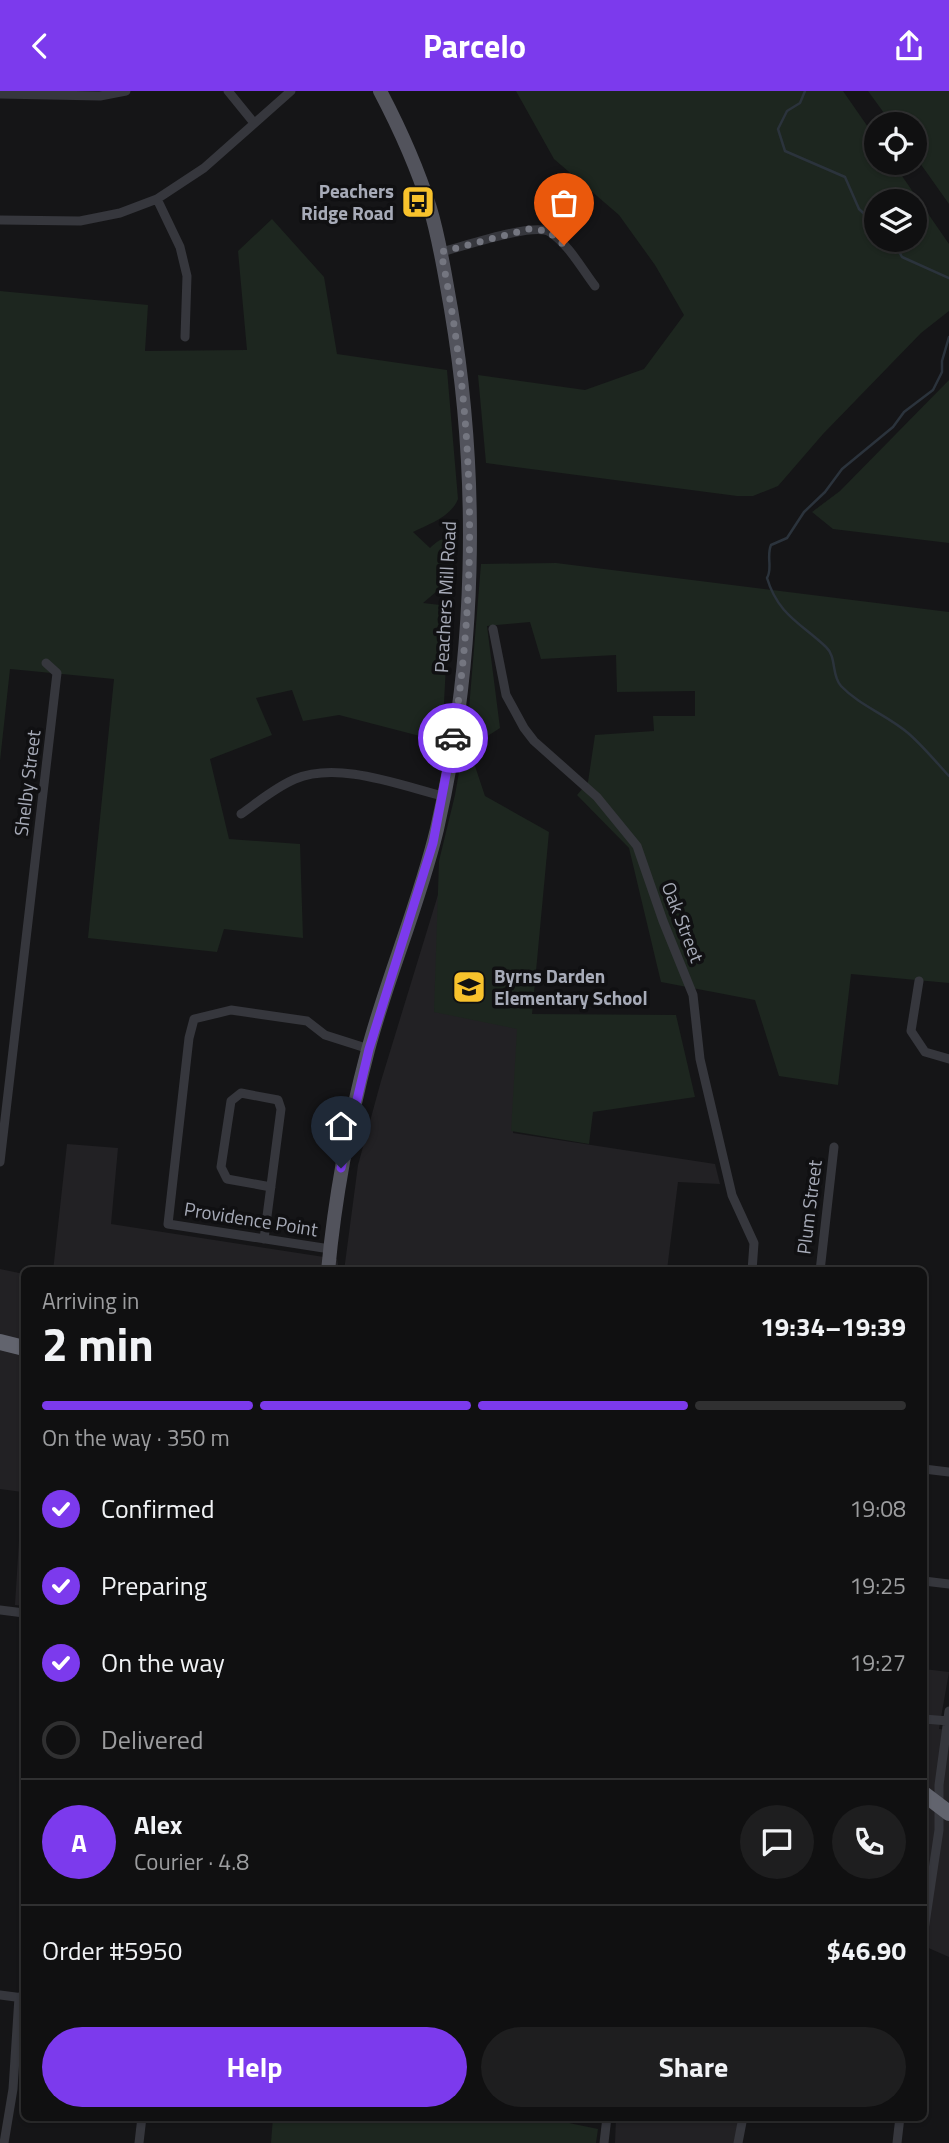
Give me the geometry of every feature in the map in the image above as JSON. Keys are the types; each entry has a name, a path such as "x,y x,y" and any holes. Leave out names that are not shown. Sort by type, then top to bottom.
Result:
{"highway":[{"path":"0,1342 21,1346"},
{"path":"927,1796 943,1809"}],"main road":[{"name":"Peachers Mill Road","path":"328,1267 341,1168 369,1049 429,859 443,796 457,710 470,559 466,420 458,350 441,252 421,181 405,139 380,91"}],"street":[{"path":"0,94 100,96 126,91"},
{"path":"228,91 254,123"},
{"path":"0,220 80,221 120,213 157,199 204,168 291,91"},
{"path":"157,199 180,247 187,275 184,337"},
{"path":"441,252 529,229 548,231 564,245 595,286"},
{"name":"Oak Street","path":"493,629 506,695 524,728 534,741 597,797 637,846 693,995 701,1059 732,1195 754,1244 752,1267"},
{"name":"Shelby Street","path":"0,1162 57,673 46,663"},
{"path":"241,814 295,779 318,772 339,771 443,796"},
{"path":"919,981 911,1031 926,1052 949,1059"},
{"name":"Providence Point","path":"330,1249 168,1224 183,1074 194,1019 231,1010 307,1021 325,1035 369,1049"},
{"path":"264,1239 271,1187 281,1109 278,1100 241,1093 231,1101 223,1174 227,1179 271,1187"},
{"name":"Plum Street","path":"820,1267 834,1147"},
{"path":"927,1469 949,1472"},
{"path":"927,1581 949,1584"},
{"path":"0,1610 21,1613"},
{"path":"927,1719 949,1718 943,1809 927,1910"},
{"path":"0,1995 21,1998"},
{"path":"4,2143 21,2008"},
{"path":"13,2088 21,2091"},
{"path":"139,2143 142,2121"},
{"path":"604,2143 607,2121"},
{"path":"738,2143 742,2121"},
{"path":"897,2143 900,2121"}],"shaded area":[{"path":"516,91 843,91 864,121 864,175 901,175 911,189 864,189 864,252 927,252 927,212 949,244 949,311 921,333 823,434 778,486 753,496 486,463 478,375 585,390 644,369 684,315 655,265 619,215 554,159"},
{"path":"868,91 949,91 949,204 927,173 927,112 883,112"},
{"path":"272,219 324,277 337,354 447,370 458,499 445,515 413,532 430,548 444,539 454,539 456,543 451,579 423,603 449,606 444,703 439,741 339,715 303,721 292,690 256,698 272,735 210,759 229,839 300,844 303,938 224,929 217,952 88,938 114,679 10,669 0,761 0,291 148,305 145,351 247,350 238,251"},
{"path":"949,380 949,543 833,529 812,512 840,491"},
{"path":"556,563 949,612 949,983 851,974 838,1085 779,1076 755,1000 661,982 629,848 577,795 588,782 595,735 654,731 653,716 695,716 695,691 617,692 616,655 541,659 530,622 487,626 500,728 469,748 485,796 549,832 532,1014 676,1015 695,1097 593,1112 589,1144 511,1131 517,1029 434,1012 439,861 455,795 468,721 481,564"},
{"name":"Byrns Darden Elementary School","path":"441,885 538,894 513,1133 715,1164 720,1184 678,1182 667,1267 345,1267 358,1165"},
{"path":"67,1144 118,1148 111,1224 337,1259 338,1267 53,1267"},
{"path":"0,1269 21,1273 21,1492 0,1489"},
{"path":"21,1508 21,1606 15,1605"},
{"path":"927,1669 949,1672 939,1729 949,1730 949,1957 927,1947"},
{"path":"273,2121 559,2121 598,2129 596,2143 271,2143"},
{"path":"616,2121 738,2121 734,2143 615,2143"}],"waterway":[{"path":"805,91 800,103 787,111 778,129 785,151 845,177 859,209 864,214"},
{"path":"899,252 902,257 949,278"},
{"path":"949,337 942,361 942,372 933,390 904,412 893,427 842,469 825,492 804,512 787,538 771,545 767,578 784,610 829,651 841,686 908,733 949,776"}],"way so far":[{"path":"453,738 468,603 468,468 463,384 441,252 529,229 548,231 564,245"}],"place":[{"name":"Peachers Ridge Road","path":"418,202"},
{"name":"Byrns Darden Elementary School","path":"469,987"}],"route":[{"path":"341,1168 369,1049 429,859 453,738"}]}
